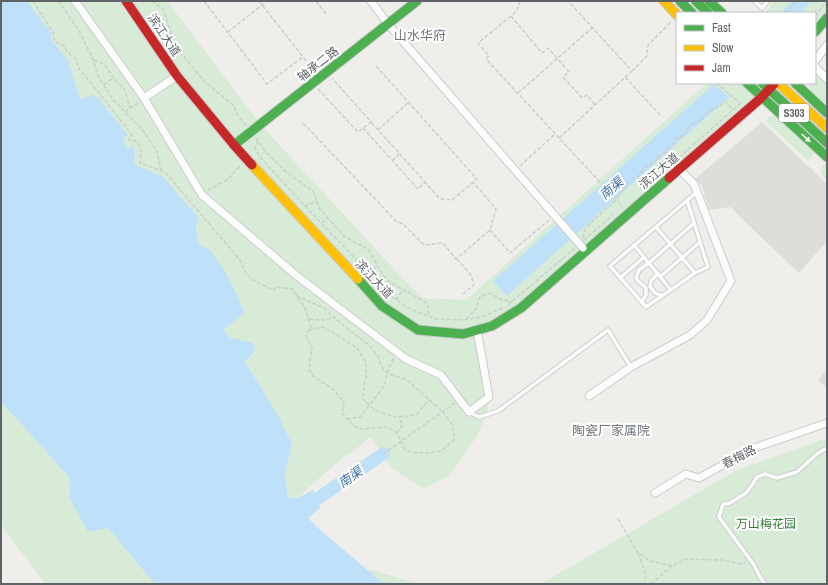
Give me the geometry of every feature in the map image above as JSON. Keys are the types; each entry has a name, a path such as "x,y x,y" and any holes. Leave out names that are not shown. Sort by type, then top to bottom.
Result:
{"street":[{"path":"75,1 144,98 202,195 297,276 398,353 406,359 441,375 469,412 489,397 477,330"},
{"name":"滨江大道","path":"126,1 177,76 246,159 382,306 418,330 463,334 492,326 521,308 584,247 629,214 762,98 776,84"},
{"path":"371,1 388,24 554,215 584,247"},
{"name":"轴承二路","path":"234,145 417,1"},
{"path":"664,1 675,18"},
{"path":"680,1 691,12"},
{"path":"696,1 707,12"},
{"path":"710,1 721,12"},
{"path":"816,31 827,18"},
{"path":"816,60 827,45"},
{"path":"816,68 827,79"},
{"path":"144,98 177,76"},
{"path":"748,84 826,157"},
{"name":"S303","path":"763,84 827,142"},
{"name":"S303","path":"778,84 827,128"},
{"path":"796,84 827,113"},
{"path":"589,396 631,367 690,335 707,320 731,281 694,184 679,170"},
{"name":"春梅路","path":"655,492 686,474 699,478 754,448 827,423"}],"lane":[{"path":"754,1 762,8 768,1"},
{"path":"687,200 708,267 695,273 646,307 610,266 634,245 656,227 687,200 697,192"},
{"path":"642,302 646,295 646,288 643,284 638,282 636,278 639,270 694,223"},
{"path":"656,227 695,273"},
{"path":"662,296 655,293 650,287 651,280 682,258 700,242"},
{"path":"634,245 672,290"},
{"path":"620,278 644,257"},
{"path":"469,412 479,417 498,411 608,330 631,367"},
{"path":"765,584 760,578 754,565 719,517 723,504 730,503 746,493 757,477 765,474 777,478 797,472 818,453 827,448"}],"path":[{"path":"33,1 52,33 54,41 65,46 67,52 75,58 80,70 132,135 129,140 136,141 141,149 140,163 165,172 240,260 244,270 251,278 273,290 278,288 292,289 304,306 311,326 306,336 312,347 309,368 313,376 332,388 344,402 342,413 354,426 362,429 388,427 397,433 405,449 411,452 427,453 442,451 454,440 453,426 442,412 429,400 407,380 387,372 381,366 378,356 369,345 344,326 324,308 297,296"},
{"path":"58,1 79,31 93,59 97,74 113,100 143,130 157,152 161,171"},
{"path":"152,1 163,9 176,47 204,81 233,105 237,114 258,141 286,172 313,191 319,208 344,236 369,250 382,274 388,281 426,303 429,316"},
{"path":"204,1 267,84 303,57"},
{"path":"258,1 320,78 358,132 371,122"},
{"path":"228,32 267,1"},
{"path":"316,1 326,14"},
{"path":"520,1 517,11 478,43 489,56 486,59 629,214"},
{"path":"568,1 632,71"},
{"path":"785,12 795,1"},
{"path":"816,15 827,1"},
{"path":"511,16 542,53 548,48 569,72 563,77 582,98 587,95 595,104"},
{"path":"558,138 625,78 647,56 648,44 675,18"},
{"path":"518,93 592,28"},
{"path":"93,59 104,64 113,78 125,90 130,108"},
{"path":"320,78 371,122 440,199 452,200 477,179 376,66"},
{"path":"104,85 113,78"},
{"path":"625,78 660,115"},
{"path":"717,84 748,109"},
{"path":"125,112 144,98"},
{"path":"378,130 409,102"},
{"path":"584,247 585,228 616,200 630,180 639,176 644,168 649,166 657,157 672,146 675,139 685,135 690,125 701,120 708,111 718,107 724,102 733,110"},
{"path":"303,123 396,221 403,224 424,245 443,243 471,275 474,285 463,294"},
{"path":"363,128 418,189 425,182"},
{"path":"515,170 555,134"},
{"path":"258,141 255,148 260,156 305,206 391,296"},
{"path":"392,161 400,154"},
{"path":"657,157 668,167"},
{"path":"199,191 209,190 227,180 246,159"},
{"path":"456,258 490,230 496,209 473,182"},
{"path":"305,206 317,201"},
{"path":"490,230 510,253 554,215"},
{"path":"322,223 328,217"},
{"path":"369,273 378,265"},
{"path":"396,300 403,290"},
{"path":"465,320 477,308 480,297 489,293 500,299 512,302"},
{"path":"309,319 328,320 334,317 341,310"},
{"path":"309,330 322,327 357,348 366,362 366,377 362,398 376,410 396,417 416,415 429,400"},
{"path":"348,419 360,417 375,398 385,384 387,372 394,357 398,353"},
{"path":"383,454 460,400"},
{"path":"397,433 403,424 398,417"},
{"path":"618,520 638,552 646,574 645,584"},
{"path":"638,552 650,561 672,566"},
{"path":"651,584 672,566 686,558 721,560 740,564 750,560"},
{"path":"386,582 390,584"}],"shaded area":[{"path":"762,122 827,184 827,241 799,273 731,207 709,210 702,186 695,179"},
{"path":"827,369 827,388 818,380"}],"green space":[{"path":"27,1 167,1 260,124 407,283 423,298 466,300 706,84 748,84 761,98 521,308 477,330 489,397 487,414 477,436 450,475 424,489 393,469 371,437 346,455 297,498 288,497 285,474 292,444 278,415 245,362 255,351 253,343 231,338 222,330 245,312 225,271 210,250 199,246 196,229 163,177 134,164 135,153 133,145 127,149 123,139 127,136 93,95 80,99 68,60 51,40 51,33"},
{"path":"774,1 827,1 827,18 816,31 816,12 766,12"},
{"path":"816,77 820,78 827,85 827,106 809,88 810,84 816,84"},
{"path":"772,116 779,119 815,154 808,161 767,122 768,118"},
{"path":"827,162 827,181 822,176 822,168"},
{"path":"1,403 69,477 70,499 108,528 155,584 45,584 1,525"},
{"name":"万山梅花园","path":"827,438 827,584 541,584 735,471"},
{"path":"367,569 414,582 418,584 384,584"}],"water":[{"path":"1,1 27,1 51,33 51,40 68,60 80,99 93,95 98,98 128,135 123,139 127,149 133,145 135,153 134,164 163,177 198,217 196,229 199,245 210,250 225,271 245,312 223,330 231,338 253,343 255,351 245,362 278,415 292,444 285,474 288,497 297,498 313,490 320,508 308,518 384,584 155,584 108,528 88,532 70,499 69,477 1,403"},
{"path":"791,1 811,1 803,12 782,12"},
{"name":"南渠","path":"714,84 729,97 507,296 493,281"}],"waterway":[{"name":"南渠","path":"317,499 383,454"}],"traffic: fast":[{"path":"234,145 417,1"},
{"path":"680,1 691,12"},
{"path":"696,1 707,12"},
{"path":"709,1 721,12"},
{"path":"816,31 827,18"},
{"path":"748,84 827,157"},
{"path":"763,84 827,143"},
{"path":"796,84 827,113"},
{"path":"358,279 382,306 418,330 463,334 492,326 521,308 669,178"}],"traffic: slow":[{"path":"664,1 676,14"},
{"path":"779,84 827,128"},
{"path":"252,165 358,279"}],"traffic: jam":[{"path":"126,1 177,76 252,165"},
{"path":"669,178 761,98 774,84"}],"district":[{"name":"山水华府","path":"420,35"},
{"name":"陶瓷厂家属院","path":"611,430"}]}
